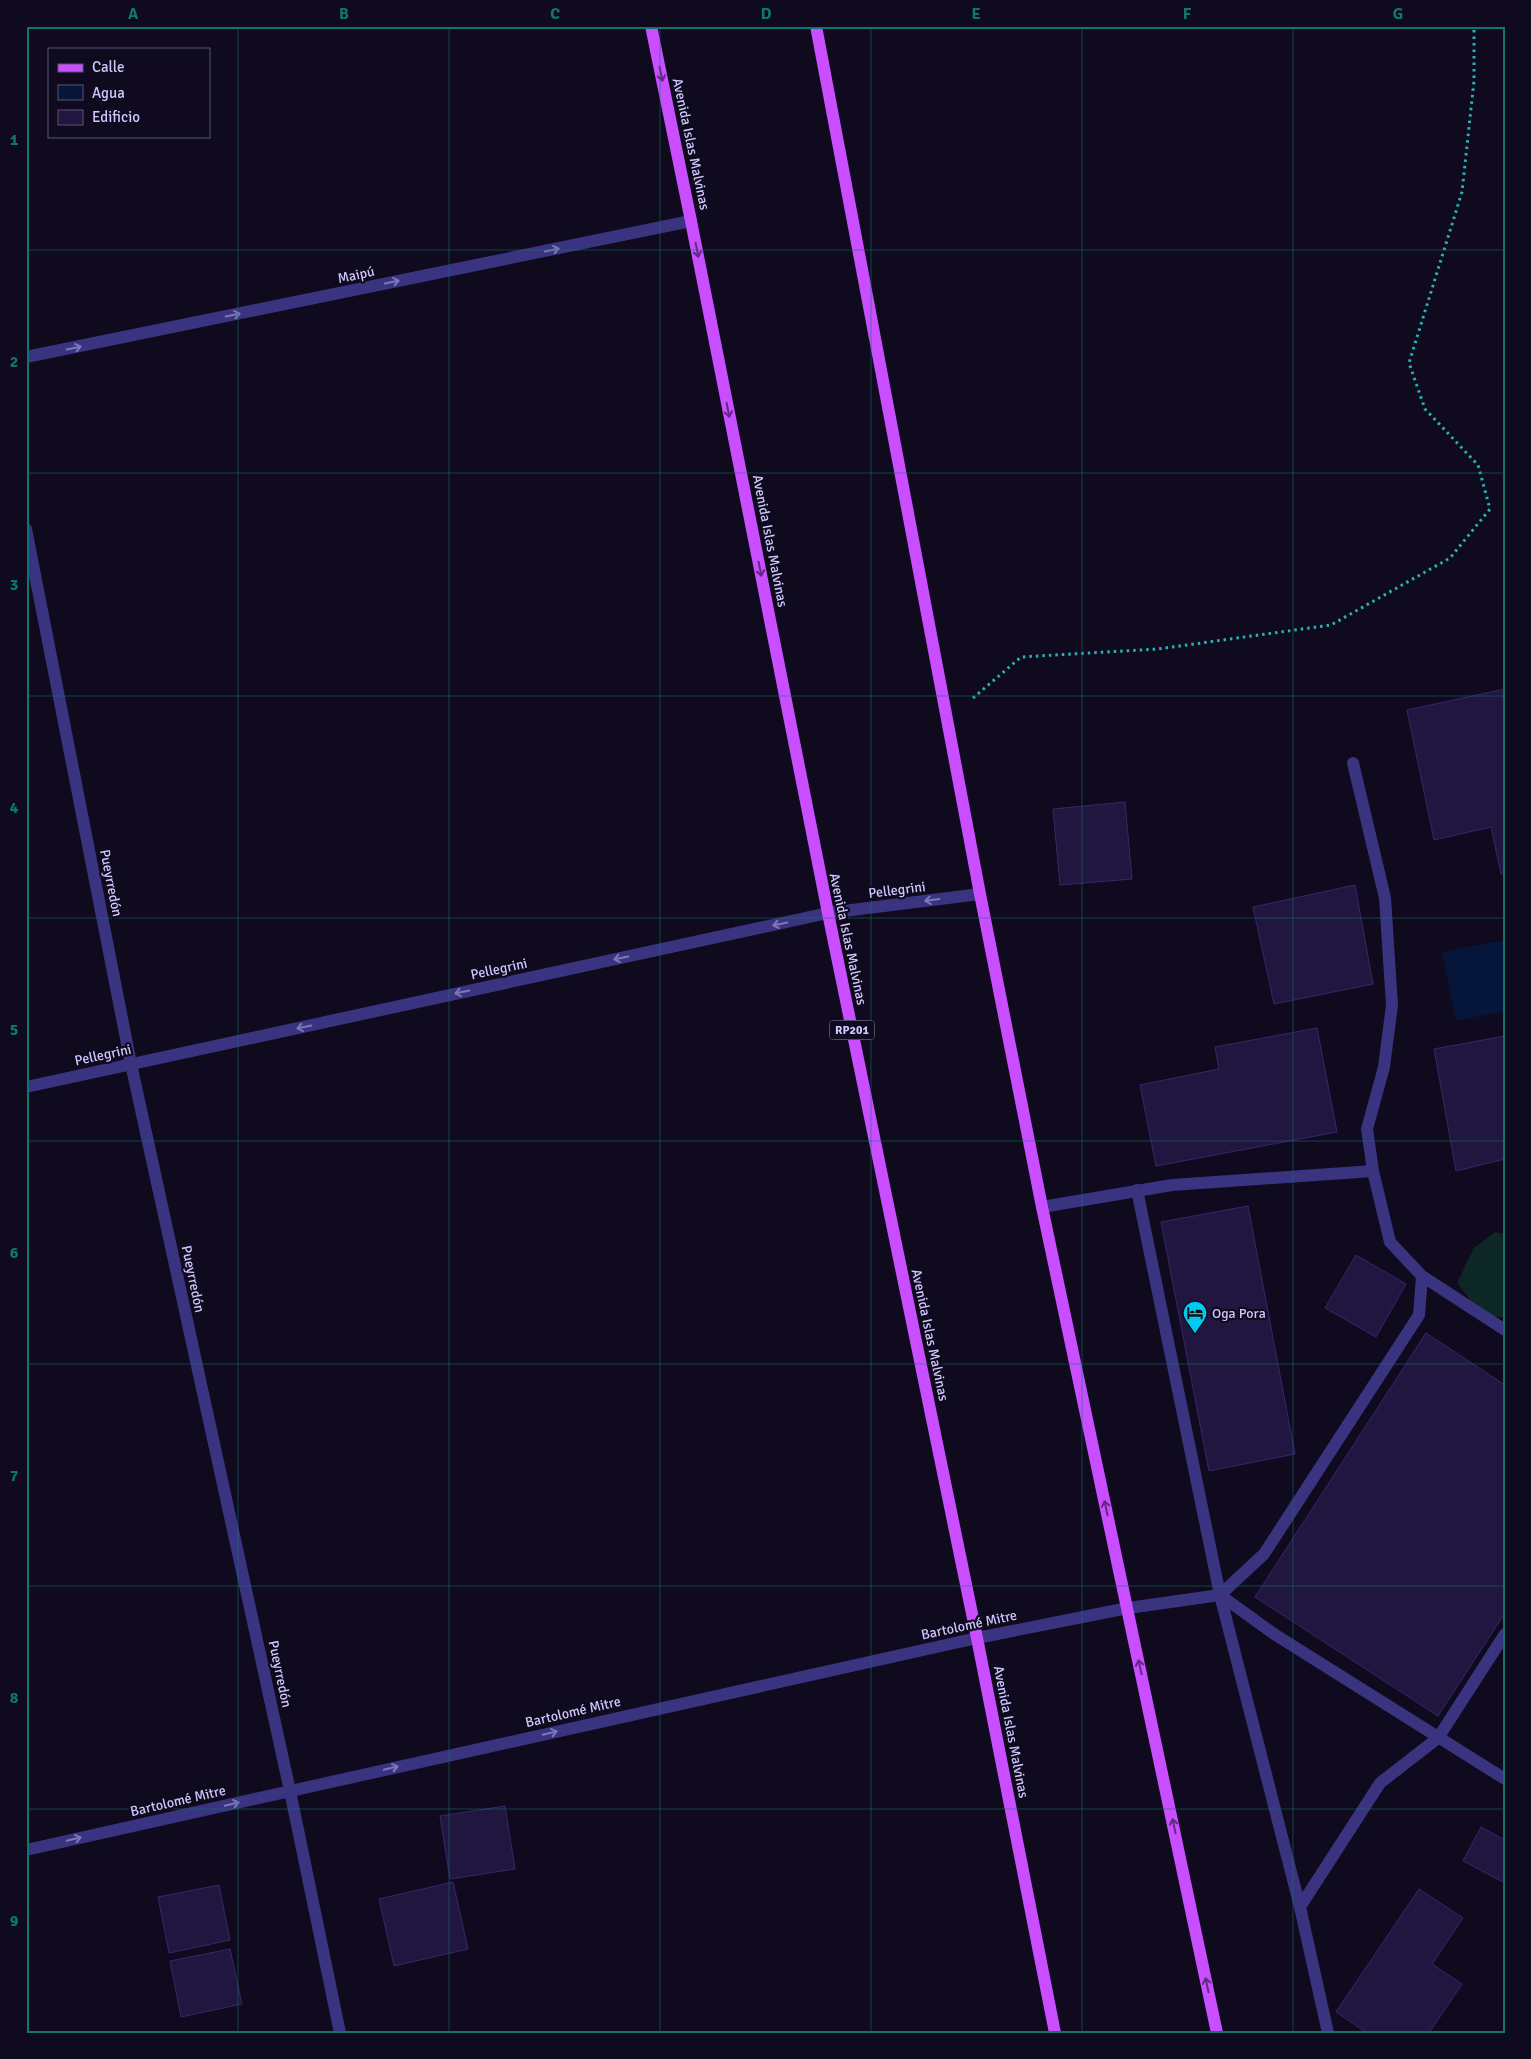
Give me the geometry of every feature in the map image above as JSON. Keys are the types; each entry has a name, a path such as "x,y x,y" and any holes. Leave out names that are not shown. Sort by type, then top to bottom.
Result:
{"main road":[{"name":"Avenida Islas Malvinas","path":"651,26 828,913 977,1638 1055,2033"},
{"path":"816,26 980,894 1042,1207 1217,2033"}],"street":[{"name":"Maipú","path":"26,357 691,221"},
{"name":"Pueyrredón","path":"26,529 131,1064 290,1791 340,2033"},
{"path":"1353,764 1385,898 1392,1005 1384,1067 1367,1129 1373,1171 1390,1242 1422,1276 1505,1330"},
{"name":"Pellegrini","path":"26,1087 828,913 980,894"},
{"path":"1042,1207 1172,1184 1373,1171"},
{"path":"1137,1190 1220,1595 1300,1907 1328,2033"},
{"path":"1220,1595 1264,1554 1419,1315 1422,1276"},
{"path":"1220,1595 1274,1634 1505,1779"},
{"name":"Bartolomé Mitre","path":"26,1850 977,1638 1128,1608 1220,1595"},
{"path":"1300,1907 1380,1782 1438,1738 1505,1634"}],"path":[{"path":"947,719 1021,657 1158,649 1331,626 1450,558 1490,509 1478,465 1426,409 1409,363 1462,192 1474,81 1474,26"}],"green space":[{"path":"1495,1232 1505,1234 1505,1318 1482,1315 1457,1283 1474,1248"}],"water":[{"path":"1505,940 1505,1011 1456,1021 1442,952"}],"building":[{"path":"1505,689 1505,873 1501,874 1491,827 1434,840 1407,710"},
{"path":"1125,802 1132,879 1060,885 1053,809"},
{"path":"1355,885 1373,984 1274,1004 1253,907"},
{"path":"1317,1028 1337,1132 1156,1166 1140,1085 1219,1069 1215,1047"},
{"path":"1505,1036 1505,1159 1456,1171 1434,1049"},
{"path":"1248,1206 1295,1454 1209,1471 1161,1222"},
{"path":"1356,1255 1406,1284 1376,1337 1325,1308"},
{"path":"1426,1333 1505,1385 1505,1613 1438,1716 1255,1597"},
{"path":"505,1806 515,1869 450,1879 440,1816"},
{"path":"1481,1827 1505,1840 1505,1883 1463,1861"},
{"path":"453,1882 468,1949 394,1966 379,1899"},
{"path":"219,1885 230,1940 169,1953 158,1897"},
{"path":"1419,1889 1463,1918 1432,1964 1462,1984 1429,2033 1367,2033 1336,2012"},
{"path":"230,1949 242,2004 181,2017 170,1961"}],"place":[{"name":"Oga Pora","path":"1195,1334"}]}
